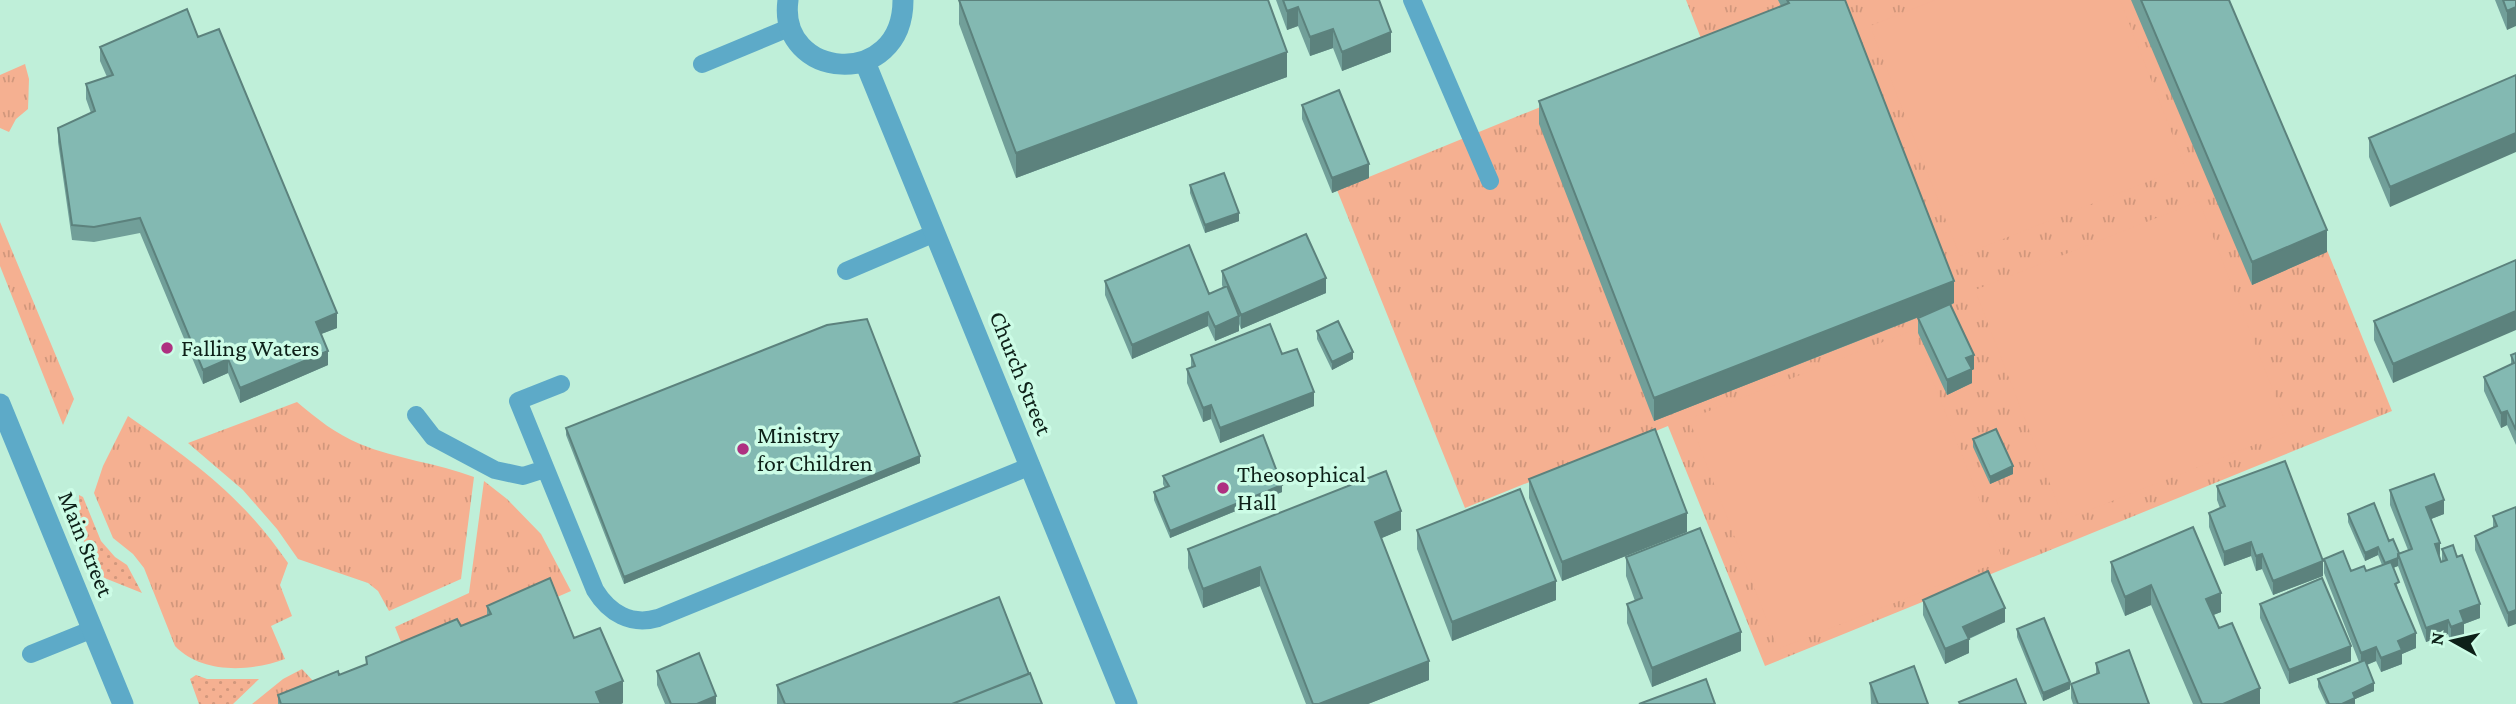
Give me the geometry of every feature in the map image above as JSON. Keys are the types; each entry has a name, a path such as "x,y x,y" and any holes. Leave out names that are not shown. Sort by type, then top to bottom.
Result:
{"street":[{"path":"788,0 791,27 799,43 813,56 829,63 848,65 865,62 882,52 894,38 901,20 903,0"},
{"name":"Church Street","path":"865,62 1127,704"},
{"name":"Main Street","path":"0,404 123,704"}],"lane":[{"path":"1412,0 1490,181"},
{"path":"702,64 791,27"},
{"path":"846,271 935,233"},
{"path":"561,384 518,401 588,574 602,601 622,616 642,621 658,618 1031,466"},
{"path":"416,415 433,437 495,470 523,476 545,469"},
{"path":"31,654 93,629"}],"green space":[{"path":"1686,0 2226,0 2392,411 1765,666 1668,426 1465,508 1337,190 1702,41"},
{"path":"1935,0 2120,0 2185,167 1960,256 1870,26"},
{"path":"25,64 29,79 28,109 16,119 9,132 0,128 0,75"},
{"path":"2199,201 2289,431 2064,520 1975,290"},
{"path":"0,222 74,399 63,425 0,266"},
{"path":"1913,330 2003,560 1778,649 1689,419"},
{"path":"297,402 327,426 360,444 474,477 461,579 389,611 378,591 368,583 298,559 277,529 243,490 188,443"},
{"path":"128,416 196,465 235,499 271,539 288,563 280,585 292,616 271,626 285,659 257,666 227,668 199,662 175,646 144,568 133,554 113,538 94,493 103,466"},
{"path":"484,481 507,499 541,534 571,591 409,662 395,627 469,593"},
{"path":"79,495 83,497 101,541 115,557 127,565 142,593 97,575 80,531"},
{"path":"302,669 314,682 308,704 252,704 283,679"},
{"path":"196,675 207,679 259,679 233,704 199,704 190,679"}],"building":[{"path":"959,0 1268,0 1287,52 1016,153"},
{"path":"1283,0 1379,0 1391,32 1342,52 1333,29 1310,37 1298,7 1287,11"},
{"path":"1787,0 1845,0 1954,281 1654,398 1539,101 1789,3"},
{"path":"2141,0 2229,0 2327,230 2252,262"},
{"path":"2503,0 2516,0 2516,7 2507,11"},
{"path":"187,9 198,37 219,29 337,313 316,322 328,351 240,388 228,359 203,370 140,218 94,227 72,225 58,128 95,111 86,84 113,75 100,47"},
{"path":"2516,75 2516,133 2390,187 2369,138"},
{"path":"1339,90 1369,164 1332,178 1302,105"},
{"path":"1224,173 1239,213 1205,225 1190,185"},
{"path":"1306,234 1326,278 1241,315 1222,271"},
{"path":"1189,245 1209,294 1227,286 1239,316 1215,327 1208,312 1132,345 1105,281"},
{"path":"2516,260 2516,311 2393,364 2374,321"},
{"path":"1950,304 1974,355 1966,358 1972,369 1947,380 1918,318"},
{"name":"Ministry for Children","path":"867,319 920,456 624,577 566,428 827,325"},
{"path":"1338,321 1353,352 1332,362 1317,331"},
{"path":"1270,324 1282,354 1297,349 1314,392 1220,428 1211,405 1203,408 1187,369 1195,366 1191,355"},
{"path":"2516,353 2516,430 2507,411 2501,413 2484,377 2514,363 2511,355"},
{"path":"1655,429 1687,513 1562,562 1529,479"},
{"path":"1996,429 2013,466 1990,477 1973,439"},
{"name":"Theosophical Hall","path":"1263,435 1282,485 1170,531 1154,492 1169,486 1163,476"},
{"path":"2285,461 2323,561 2273,581 2262,554 2256,556 2251,542 2224,552 2209,513 2225,506 2217,486"},
{"path":"1386,471 1401,511 1375,522 1429,661 1313,704 1260,567 1203,589 1188,549"},
{"path":"2434,474 2444,500 2426,507 2440,543 2435,544 2441,562 2447,560 2442,549 2453,545 2457,557 2462,555 2480,604 2460,611 2464,622 2451,627 2448,620 2426,628 2398,554 2412,549 2390,490"},
{"path":"1520,489 1556,581 1452,622 1417,530"},
{"path":"2374,503 2389,541 2393,539 2399,553 2398,558 2385,563 2378,547 2365,553 2348,514"},
{"path":"2516,507 2516,610 2508,613 2475,536 2497,526 2493,516"},
{"path":"2193,527 2221,593 2206,599 2219,628 2232,623 2260,688 2223,704 2202,704 2151,585 2125,597 2111,562"},
{"path":"1700,528 1741,632 1652,668 1627,604 1642,598 1626,557"},
{"path":"2343,551 2351,571 2364,566 2366,571 2391,562 2399,582 2395,584 2416,633 2398,641 2402,650 2381,658 2376,647 2361,653 2324,559"},
{"path":"1988,571 2005,608 1963,627 1969,639 1945,649 1923,600"},
{"path":"550,578 574,638 600,628 623,681 596,692 601,704 281,704 278,695 338,671 339,675 367,664 366,657 457,619 461,626 491,614 487,606"},
{"path":"2322,578 2351,646 2289,670 2260,604"},
{"path":"999,597 1029,674 952,704 785,704 777,685"},
{"path":"2044,618 2070,682 2043,693 2017,629"},
{"path":"2129,650 2149,704 2078,704 2071,684 2099,673 2096,663"},
{"path":"699,653 716,696 697,704 671,704 657,671"},
{"path":"2365,660 2374,683 2353,693 2355,698 2342,704 2329,704 2318,679"},
{"path":"1914,666 1928,704 1878,704 1870,683"},
{"path":"1030,673 1042,704 952,704"},
{"path":"1706,679 1715,704 1639,704"},
{"path":"2016,679 2026,704 1959,702"}],"place":[{"name":"Falling Waters","path":"167,348"},
{"name":"Ministry for Children","path":"743,449"},
{"name":"Theosophical Hall","path":"1223,488"}]}
